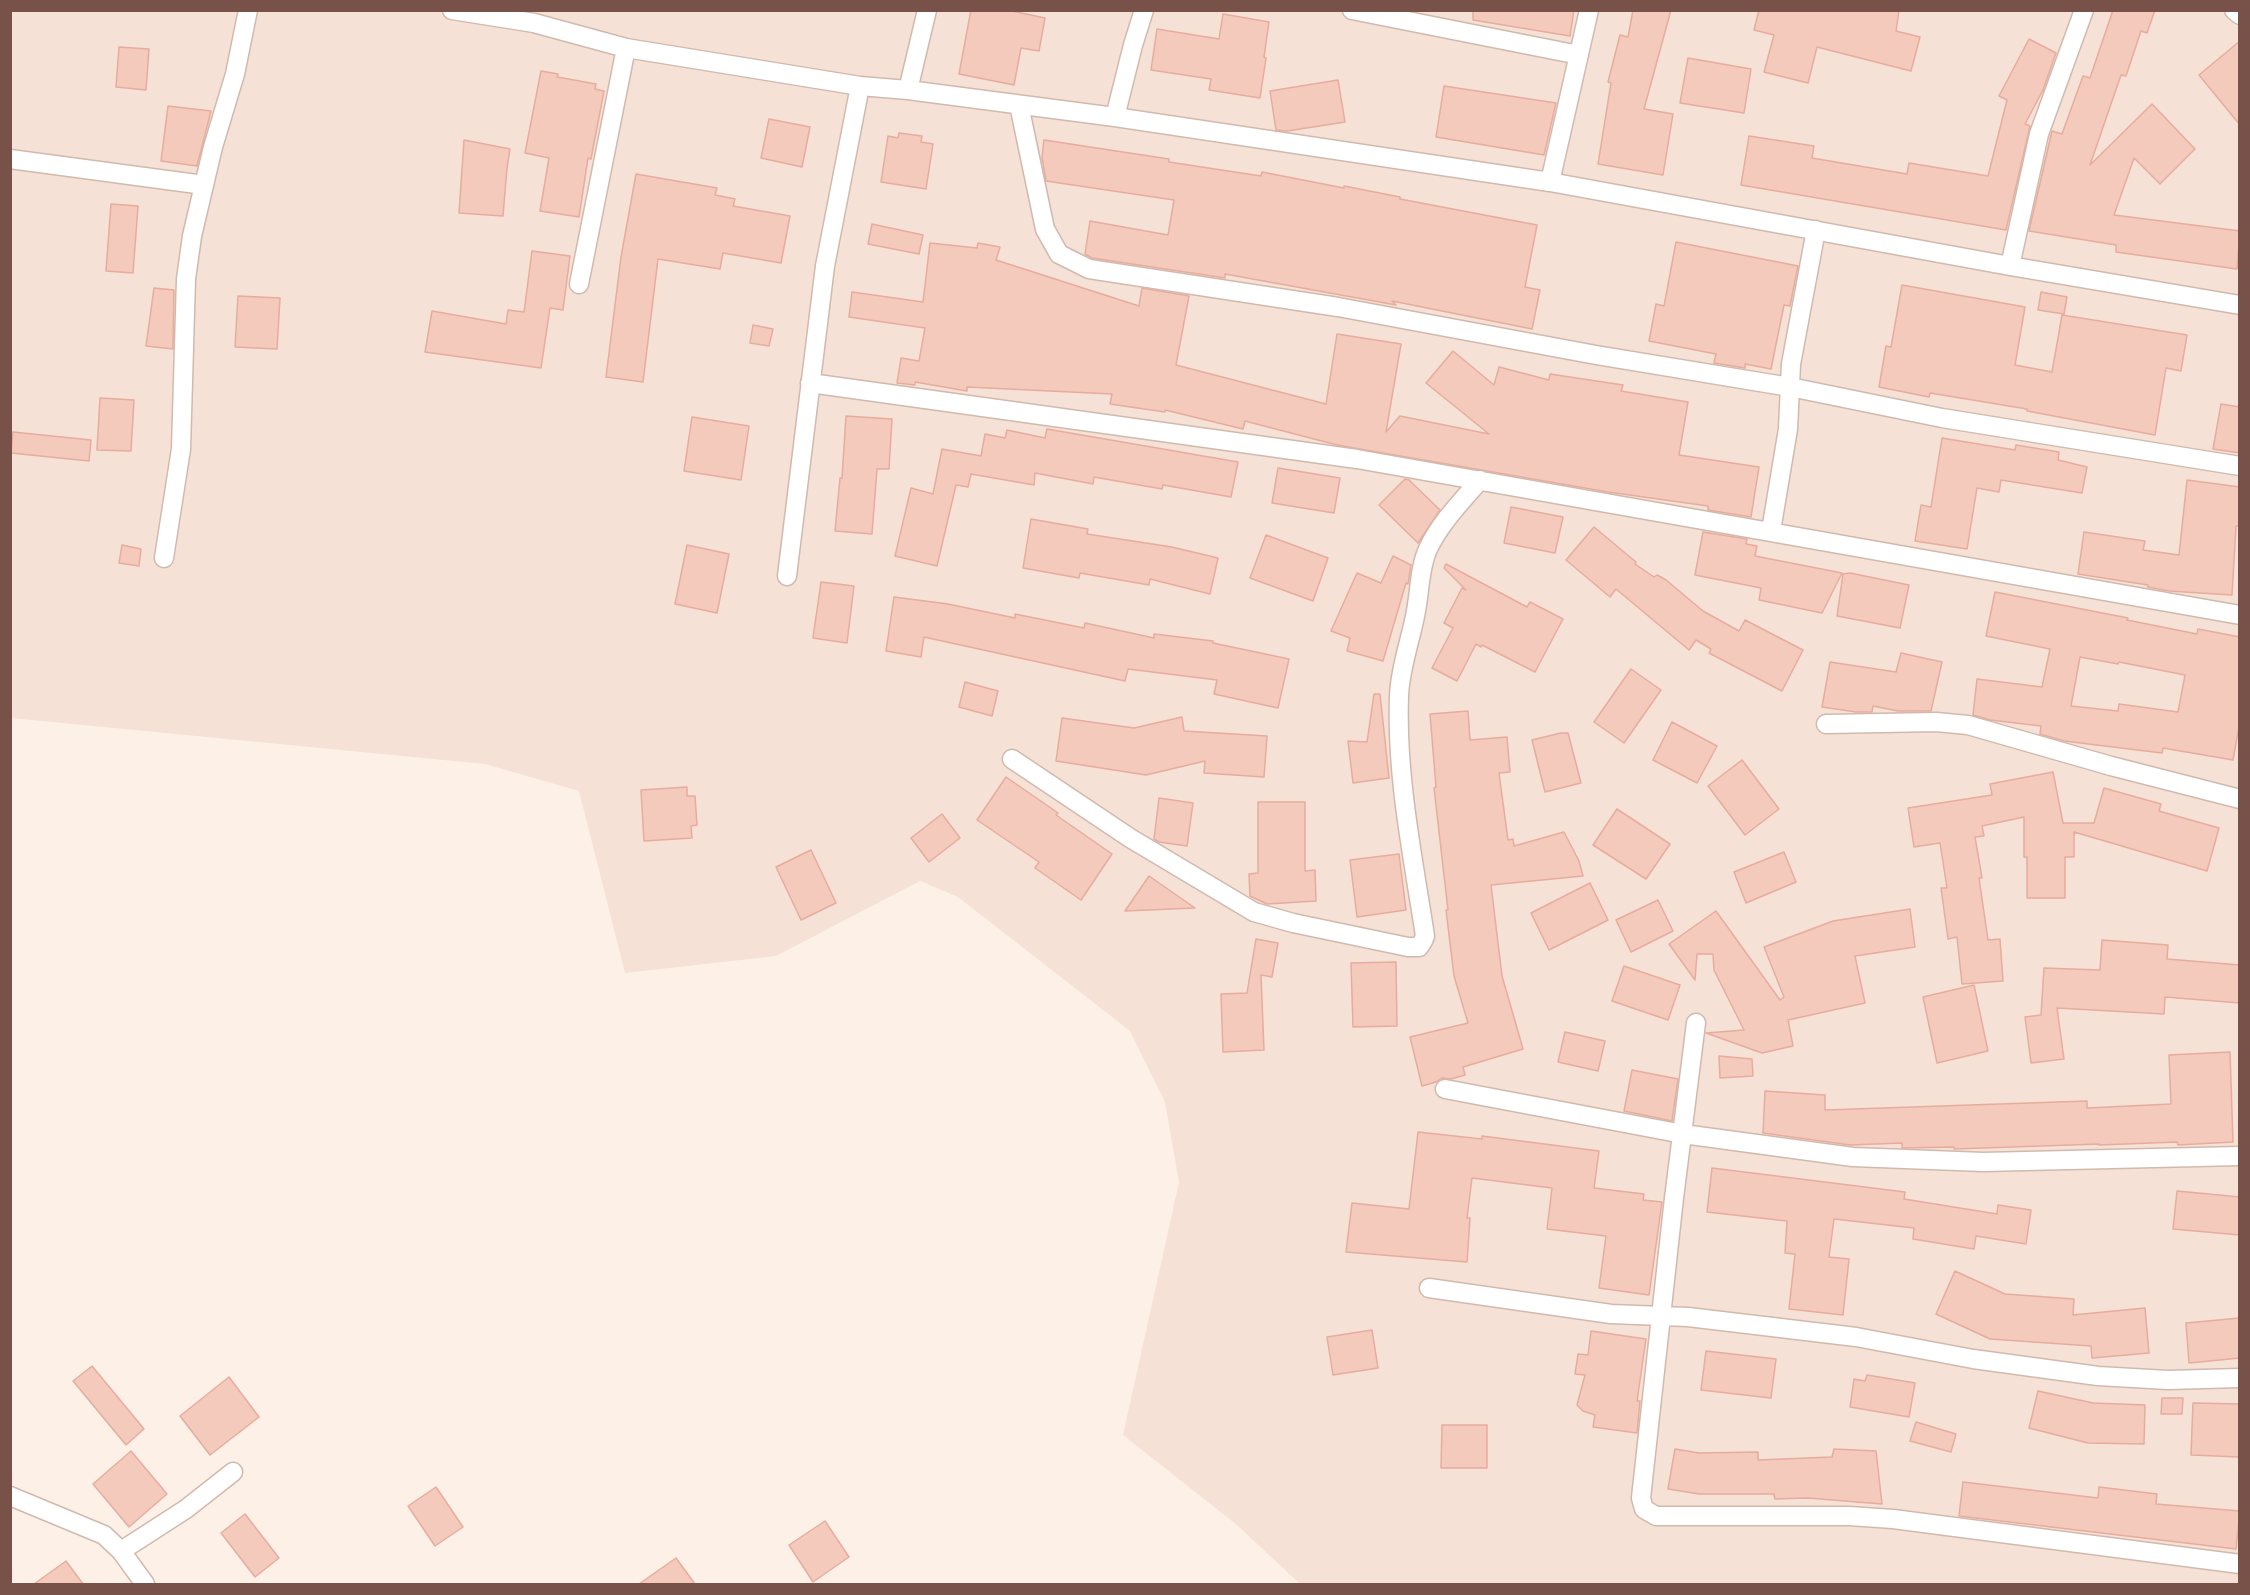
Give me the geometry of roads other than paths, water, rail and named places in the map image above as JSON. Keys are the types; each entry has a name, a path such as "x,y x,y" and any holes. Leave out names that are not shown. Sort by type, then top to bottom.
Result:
{"street":[{"path":"164,558 181,449 186,279 192,237 235,74 248,10"},
{"path":"452,10 534,23 626,48 860,86 908,90 1115,117 1550,182 2010,266 2240,305"},
{"path":"908,90 927,10"},
{"path":"1115,117 1144,10"},
{"path":"1352,10 1579,55"},
{"path":"1550,182 1589,10"},
{"path":"2010,266 2039,134 2084,10"},
{"path":"2234,10 2240,15"},
{"path":"579,284 626,48"},
{"path":"786,576 825,267 860,86"},
{"path":"1019,105 1045,229 1059,254 1089,269 1338,308 1596,355 1790,387 1942,418 2240,466"},
{"path":"10,159 204,185"},
{"path":"1771,531 1788,429 1791,364 1816,230"},
{"path":"810,383 1357,459 2240,615"},
{"path":"1012,759 1130,838 1254,912 1293,923 1408,947 1419,947 1425,936 1400,755 1399,696 1404,660 1428,548 1455,509 1480,480"},
{"path":"1826,724 1936,722 1968,724 2112,766 2240,799"},
{"path":"1696,1023 1641,1498 1644,1509 1656,1516 1850,1516 1893,1519 2240,1564"},
{"path":"1445,1089 1683,1134 1853,1157 1983,1162 2240,1156"},
{"path":"1429,1288 1611,1314 1688,1317 1857,1337 1973,1359 2098,1376 2168,1380 2240,1378"},
{"path":"121,1551 186,1509 233,1472"},
{"path":"10,1496 104,1535 121,1551 145,1584"}]}
